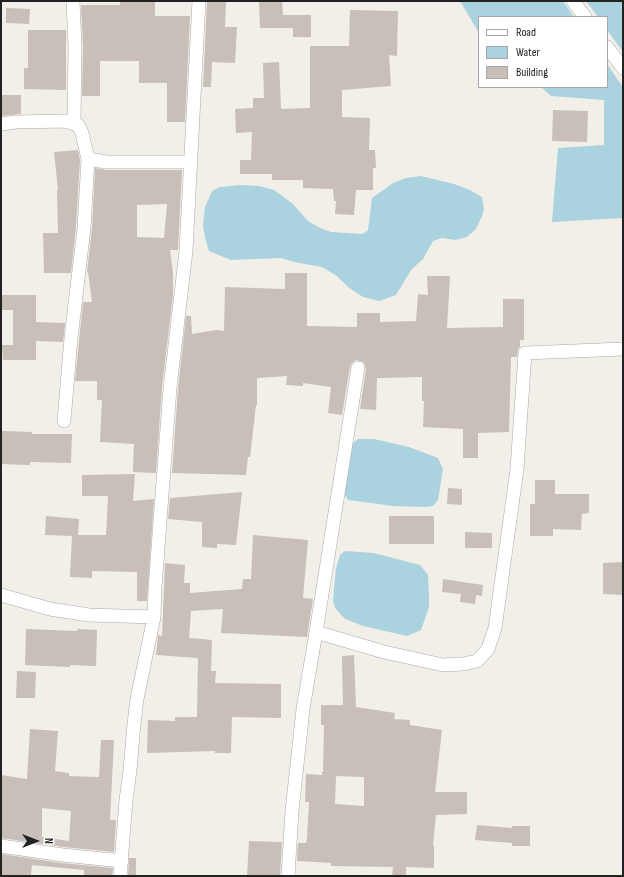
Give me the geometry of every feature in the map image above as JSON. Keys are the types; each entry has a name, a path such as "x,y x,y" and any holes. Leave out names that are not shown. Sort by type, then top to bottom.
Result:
{"street":[{"path":"73,1 75,46 74,124"},
{"path":"120,876 126,800 137,699 154,617 170,388 186,251 200,1"},
{"path":"573,1 584,16"},
{"path":"608,48 623,68"},
{"path":"1,124 16,122 65,121 74,124 78,126 82,133 88,159 84,228 71,338 64,421"},
{"path":"88,159 106,162 192,162"},
{"path":"316,632 384,652 443,665 463,664 477,661 488,649 495,628 517,469 525,353 623,349"},
{"path":"288,876 292,811 303,709 358,368"},
{"path":"1,595 50,609 89,615 154,617"},
{"path":"1,846 63,855 122,861"}],"water":[{"path":"460,1 563,1 573,16 478,16 478,31"},
{"path":"586,1 623,1 623,52 608,31 608,16 597,16"},
{"path":"608,65 623,87 623,218 552,222 558,148 604,145 604,100 551,96 542,88 608,88"},
{"path":"421,176 454,184 470,190 482,197 484,209 476,229 467,237 455,240 442,238 433,241 423,259 411,270 396,295 379,301 363,297 348,287 337,276 322,267 281,258 231,260 209,251 203,225 205,207 212,191 220,187 241,185 259,186 274,190 292,203 308,221 320,228 331,232 363,234 368,230 372,198 393,183 406,178"},
{"path":"358,439 374,439 409,447 438,458 443,469 438,500 433,506 426,507 393,506 348,500 344,493 352,444"},
{"path":"345,551 374,553 420,565 428,575 429,595 429,607 421,630 407,636 363,626 345,619 335,608 333,600 336,568 340,555"}],"building":[{"path":"120,1 155,1 155,16 190,16 185,122 167,122 167,83 139,83 139,61 100,61 100,96 82,96 83,46 81,5 120,5"},
{"path":"207,1 226,1 225,27 237,27 235,63 212,62 211,87 203,87"},
{"path":"259,1 282,1 283,15 311,15 311,37 293,37 293,28 260,28"},
{"path":"6,8 30,9 29,24 6,23"},
{"path":"350,10 398,11 397,56 389,55 391,86 342,90 342,117 370,118 369,150 375,150 376,168 373,168 373,190 356,190 354,215 335,214 336,201 334,201 333,189 303,188 303,180 272,180 272,174 240,174 240,160 251,160 252,132 236,133 235,109 253,108 253,98 264,98 263,63 279,62 281,109 310,108 310,46 349,46"},
{"path":"28,30 66,30 66,90 24,89 24,68 28,68"},
{"path":"1,95 21,95 21,114 1,116"},
{"path":"553,110 588,111 587,142 552,141"},
{"path":"78,150 80,160 76,227 71,273 44,273 43,233 58,233 58,190 54,152"},
{"path":"95,168 106,170 182,170 178,250 170,250 173,273 173,295 162,387 156,473 133,472 134,444 100,442 102,400 97,400 97,381 75,381 83,302 92,302 87,272 92,228","holes":["167,204 164,238 137,237 137,205"]},
{"path":"285,273 307,273 307,326 357,327 357,313 380,313 380,322 416,321 418,294 428,295 427,276 450,276 447,328 503,327 503,299 524,299 524,340 520,340 520,347 518,349 517,357 511,357 509,432 478,433 478,458 463,458 463,429 423,427 424,401 422,401 422,377 377,378 376,410 360,409 366,369 363,362 356,360 350,367 342,415 328,413 331,387 303,383 303,386 286,385 287,376 257,378 257,405 246,475 172,473 178,389 186,316 191,316 192,334 216,330 224,331 225,287 285,289"},
{"path":"1,295 36,295 36,322 65,323 63,342 36,341 36,360 3,360 2,345 13,345 13,310 1,310"},
{"path":"2,431 32,432 32,434 72,434 71,463 30,462 30,465 1,464"},
{"path":"135,474 133,501 154,499 147,601 137,601 137,572 92,571 92,578 70,577 72,536 45,535 46,516 79,519 78,535 106,535 108,496 82,496 82,475"},
{"path":"535,480 555,480 555,494 589,494 589,513 582,514 581,530 553,529 553,536 530,536 530,504 535,504"},
{"path":"448,488 462,489 462,505 447,504"},
{"path":"242,492 236,545 217,544 217,548 202,547 202,522 168,519 170,498"},
{"path":"389,516 434,516 434,544 389,544"},
{"path":"465,532 492,533 492,548 465,548"},
{"path":"253,535 308,540 303,598 313,599 307,637 221,633 223,609 191,611 189,638 212,640 211,671 216,671 215,683 281,684 281,718 232,717 231,753 215,753 215,751 147,753 148,720 175,721 175,717 197,717 198,658 156,655 158,635 162,636 165,563 185,565 184,583 190,583 190,593 242,589 243,579 251,579"},
{"path":"623,562 623,595 603,594 603,563"},
{"path":"443,579 483,585 482,596 476,595 475,604 460,602 461,594 442,592"},
{"path":"26,629 77,631 77,629 97,630 96,666 70,665 70,667 25,665"},
{"path":"354,655 356,707 395,713 394,719 410,720 410,725 442,730 435,792 467,792 467,814 436,815 433,846 434,868 406,867 406,876 392,876 393,867 331,866 331,863 297,861 298,843 306,843 307,838 309,802 305,802 306,774 322,775 323,772 324,725 321,725 321,705 343,705 342,656","holes":["336,776 364,777 364,806 335,804"]},
{"path":"17,671 36,672 35,698 16,698"},
{"path":"30,729 58,731 55,771 69,773 69,776 99,777 101,740 114,740 110,820 116,820 114,852 1,838 1,775 27,779","holes":["42,808 71,811 69,841 42,837"]},
{"path":"477,825 512,828 512,826 530,826 530,846 512,846 512,843 475,840"},
{"path":"249,841 282,842 280,876 247,876"},
{"path":"1,854 62,863 113,868 112,876 84,876 84,870 32,865 31,876 1,876"},
{"path":"129,858 136,858 136,876 128,876"}]}
